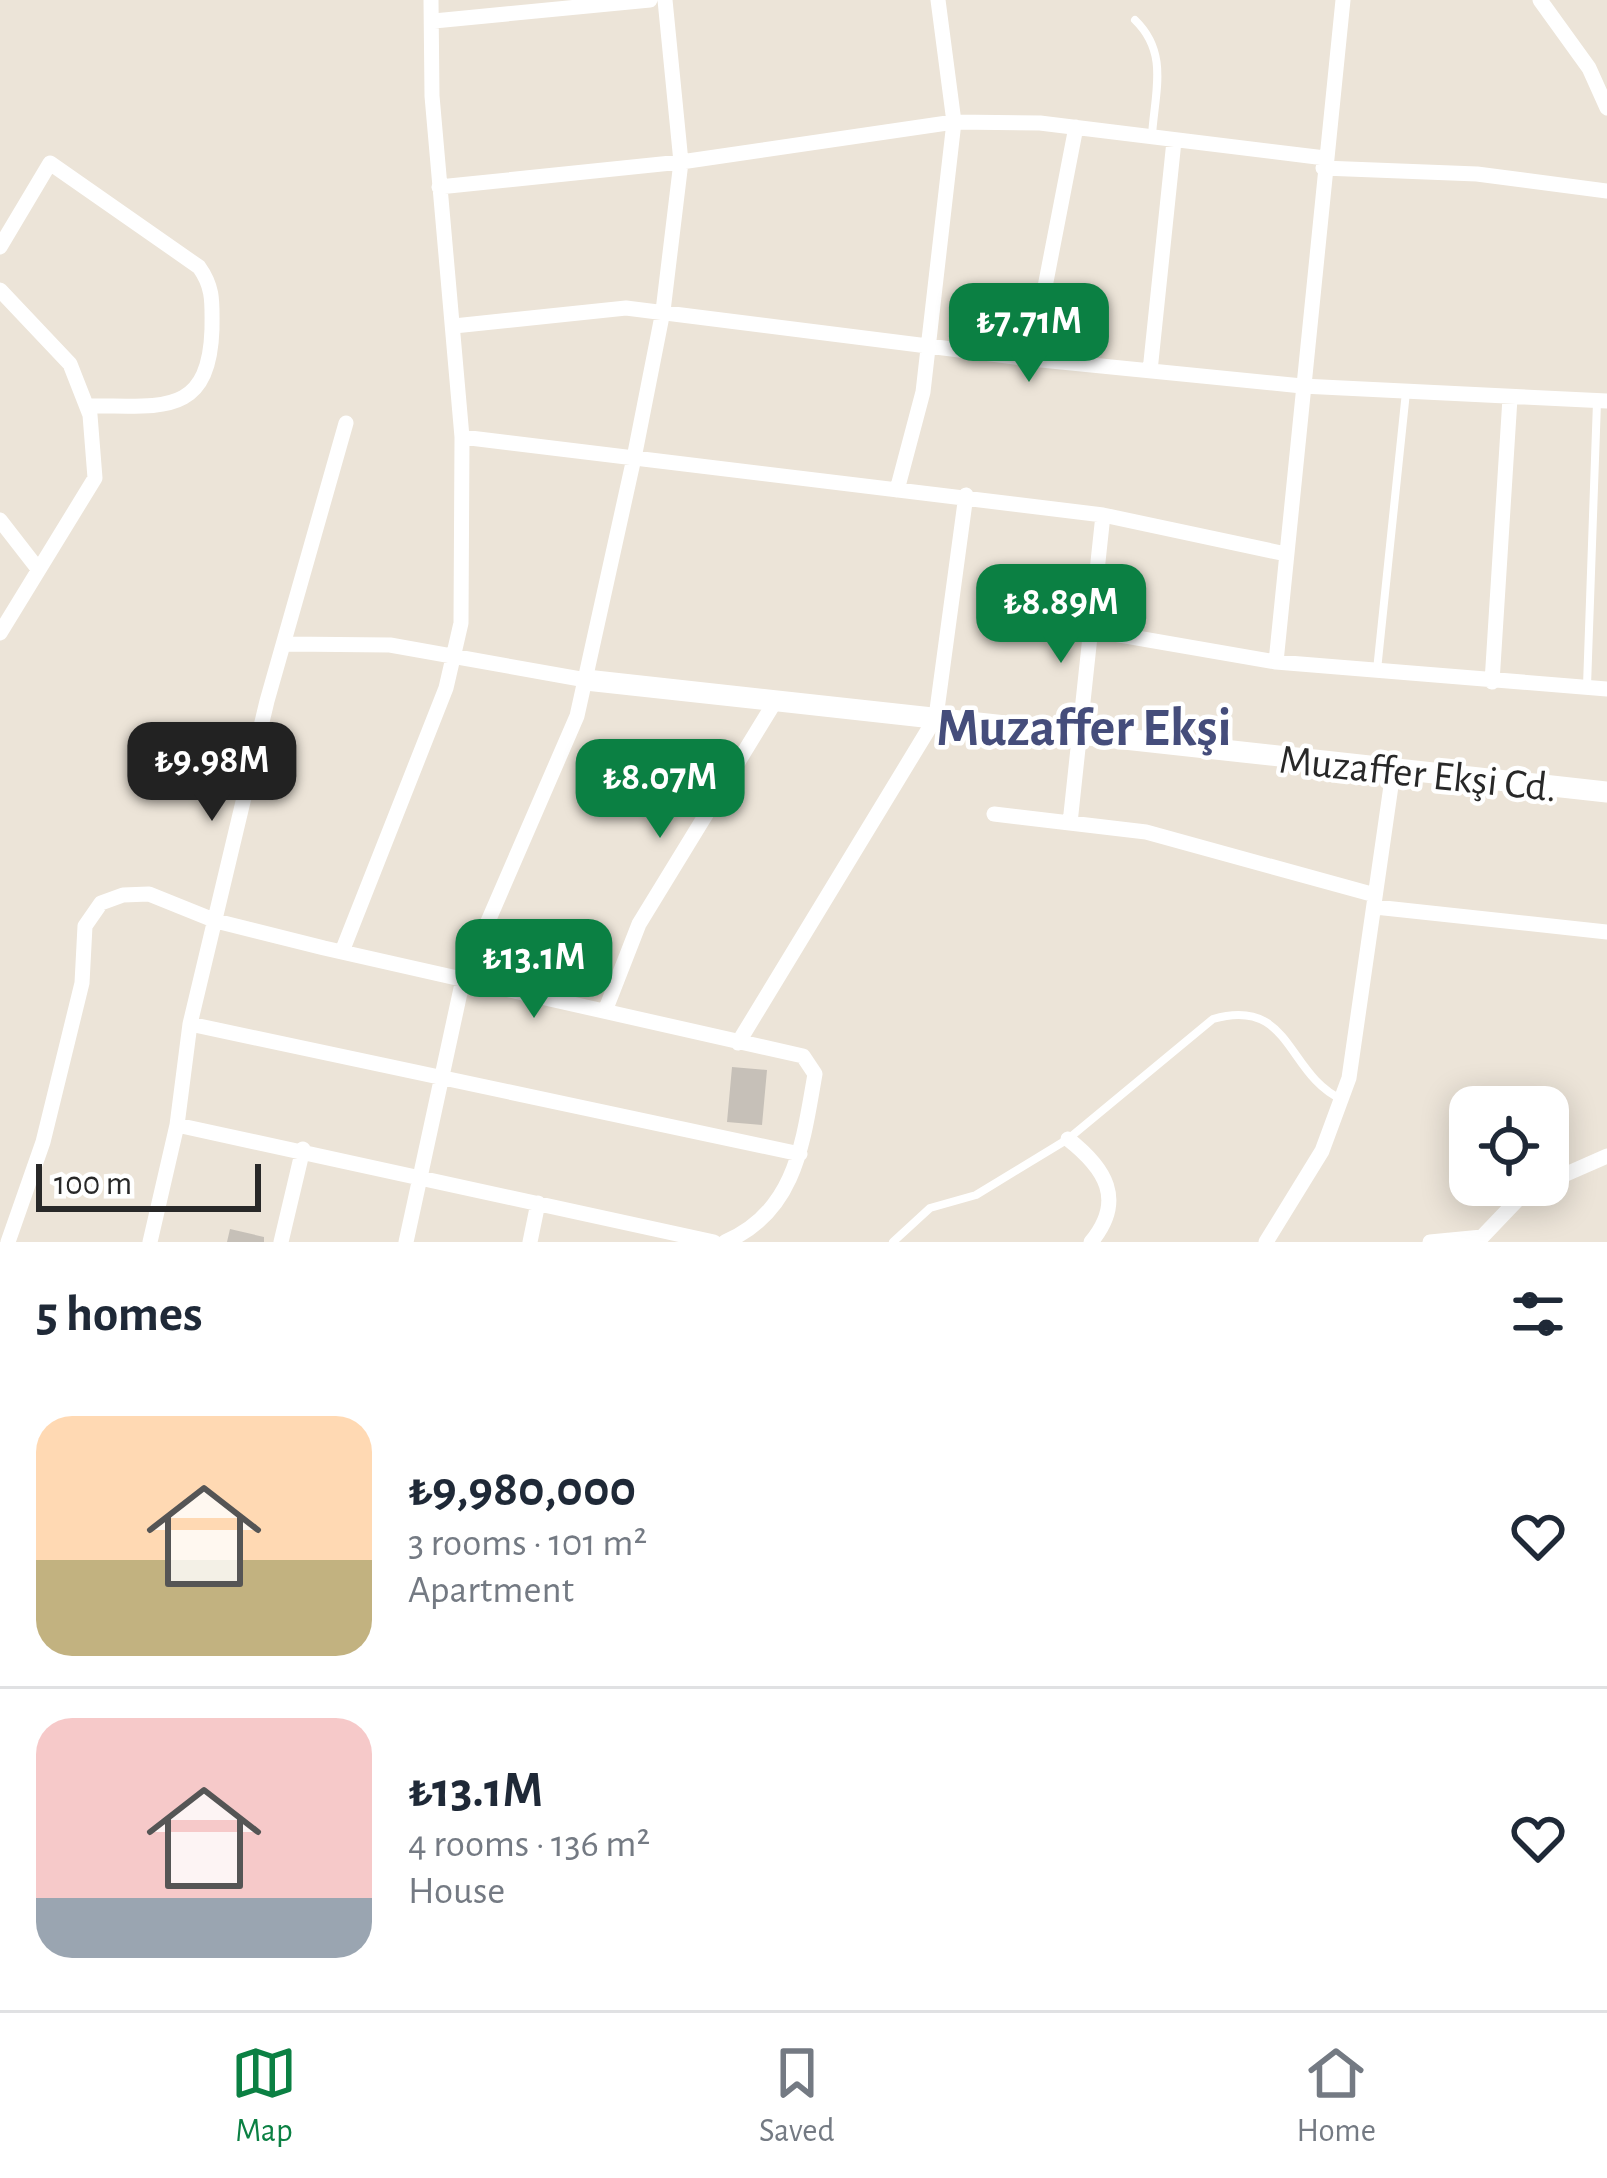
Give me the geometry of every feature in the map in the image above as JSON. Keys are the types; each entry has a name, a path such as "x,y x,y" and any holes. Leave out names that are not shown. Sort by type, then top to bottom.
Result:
{"street":[{"path":"344,950 455,658 461,623 462,436 432,96 430,0"},
{"path":"434,21 650,0"},
{"path":"406,1242 463,979 566,749 586,680 634,458 663,311 681,162 665,0"},
{"path":"897,490 919,415 955,122 938,0"},
{"path":"1540,0 1589,68 1607,109"},
{"path":"1276,662 1337,2"},
{"path":"439,188 681,162 955,122 1076,127 1324,163 1477,174 1607,191"},
{"path":"1030,359 1076,127"},
{"path":"1150,371 1174,141"},
{"path":"0,247 50,163 199,267 213,286 210,366 193,395 165,405 87,406"},
{"path":"0,290 70,364 87,406 94,478 0,633"},
{"path":"454,326 626,308 1030,359 1302,386 1602,400"},
{"path":"1492,682 1510,398"},
{"path":"150,1242 177,1125 190,1024 267,701 346,423"},
{"path":"462,436 1103,515 1286,554"},
{"path":"738,1043 935,717 966,496"},
{"path":"1070,823 1103,515"},
{"path":"0,520 38,569"},
{"path":"1091,630 1276,662 1607,689"},
{"path":"286,644 390,645 586,680"},
{"name":"Muzaffer Ekşi Cd.","path":"586,680 1607,792"},
{"path":"605,1011 639,924 776,700"},
{"path":"1266,1242 1308,1178 1343,1100 1393,772"},
{"path":"994,814 1146,832 1375,901 1607,932"},
{"path":"8,1242 43,1142 82,982 85,926 101,903 123,895 149,894 216,921 802,1056 813,1066 800,1154 781,1199 764,1220 725,1242"},
{"path":"190,1024 800,1154"},
{"path":"177,1125 714,1242"},
{"path":"1068,1139 1098,1162 1110,1190 1106,1220 1091,1242"},
{"path":"281,1242 303,1149"},
{"path":"1569,1173 1607,1156"},
{"path":"530,1242 538,1203"},
{"path":"1430,1242 1482,1237 1512,1206"}],"lane":[{"path":"1135,20 1154,39 1157,54 1152,137"},
{"path":"1377,670 1406,391"},
{"path":"1587,689 1602,400"},
{"path":"893,1242 930,1208 992,1186 1068,1139 1147,1079 1214,1019 1233,1015 1264,1020 1282,1031 1311,1078 1343,1100"}],"building":[{"path":"732,1067 767,1070 762,1125 727,1122"},
{"path":"230,1229 264,1237 264,1242 227,1242"}],"district":[{"name":"Muzaffer Ekşi","path":"1084,729"}]}
